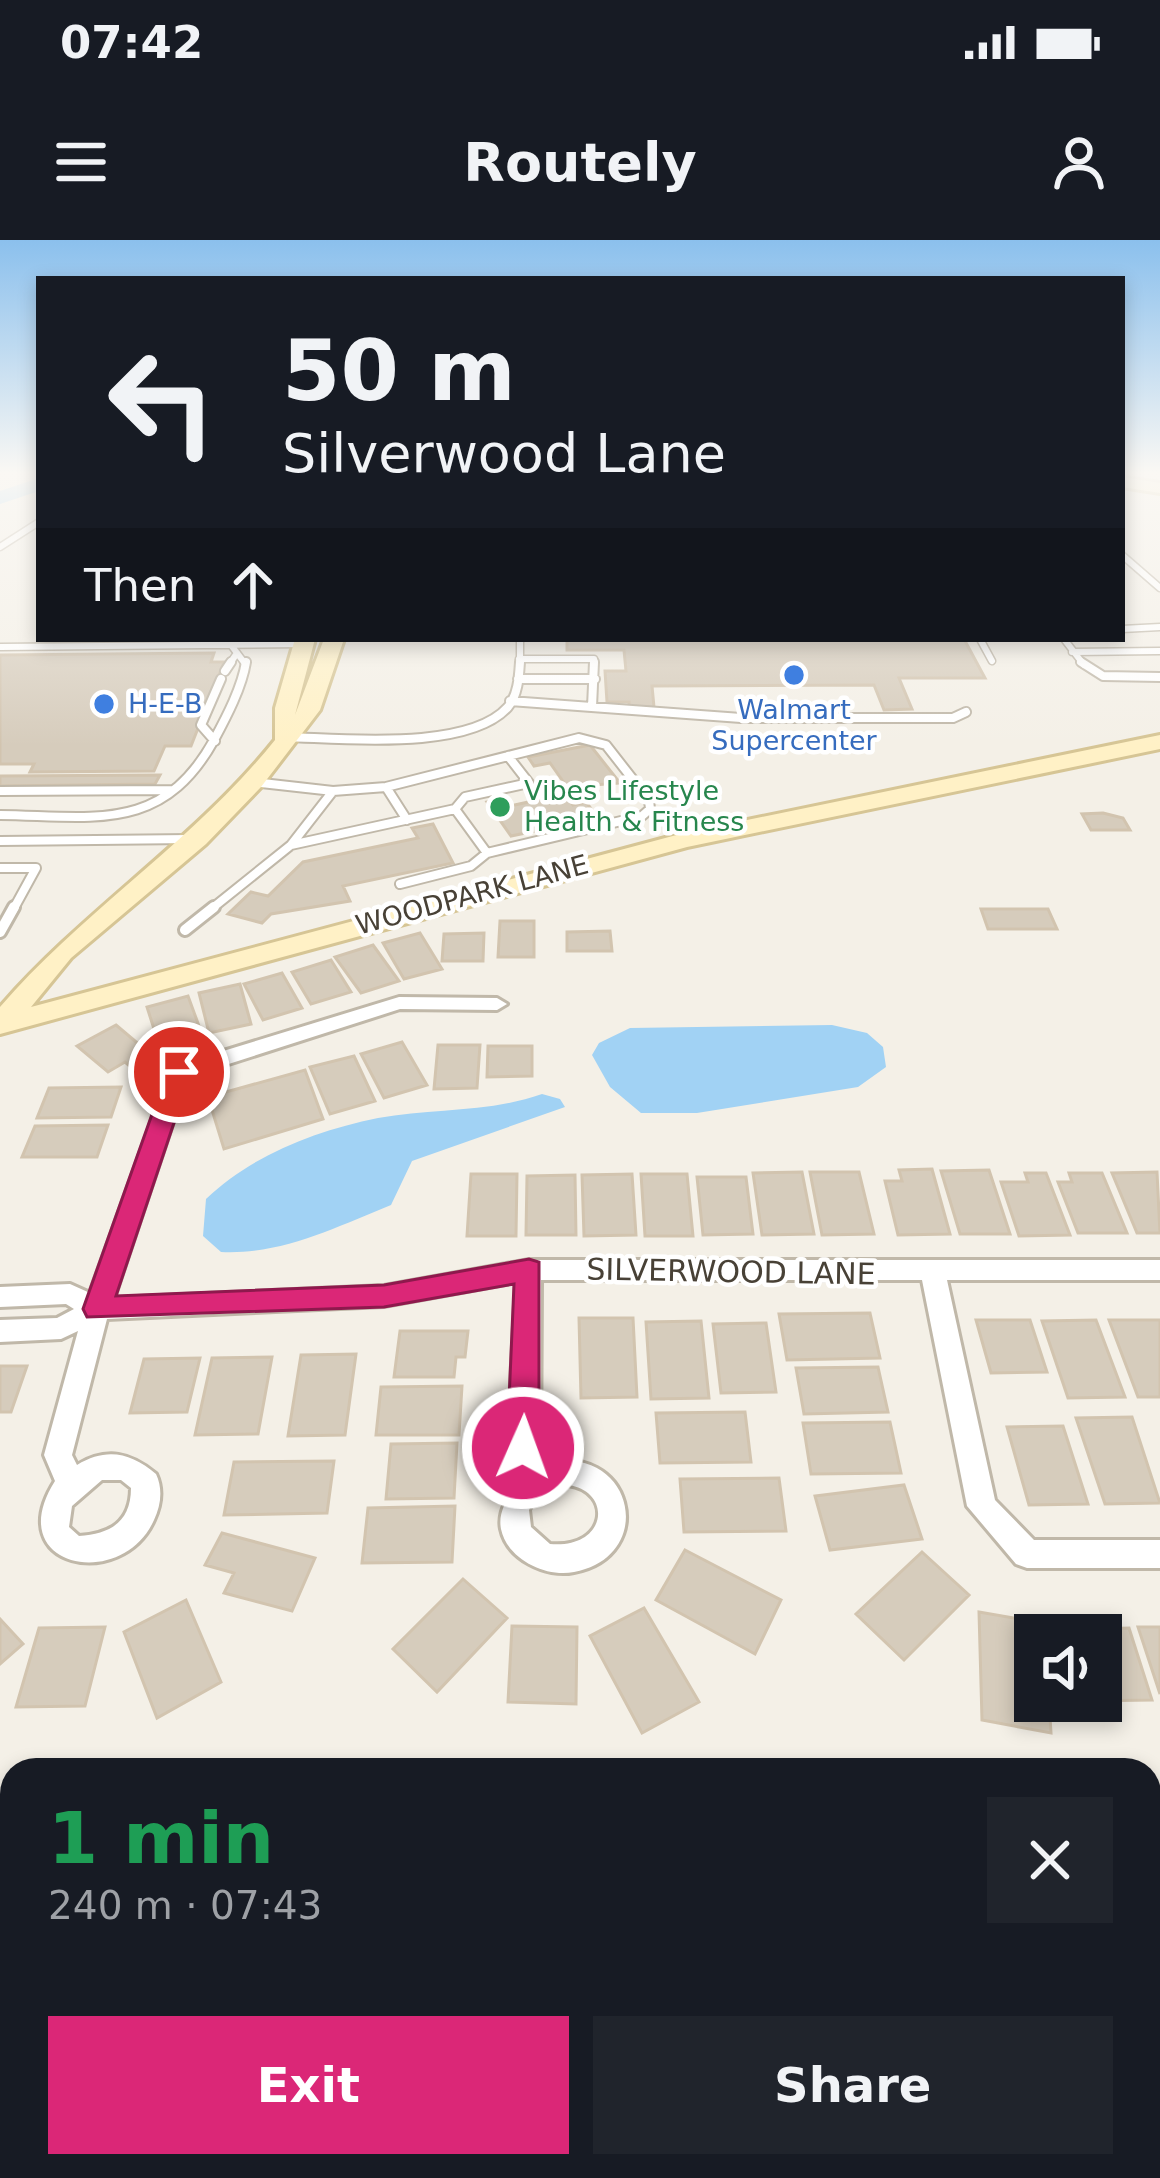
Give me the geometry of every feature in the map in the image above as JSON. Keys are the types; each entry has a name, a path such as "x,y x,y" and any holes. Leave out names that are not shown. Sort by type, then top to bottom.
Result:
{"street":[{"path":"284,737 285,708 304,642"},
{"path":"0,1024 102,914 197,839 253,782 284,737 310,710 333,642"},
{"name":"WOODPARK LANE","path":"0,1024 664,844 1160,742"},
{"path":"70,1482 58,1455 97,1309 179,1072 399,1003 497,1004"},
{"path":"528,1482 523,1448 529,1270"},
{"name":"SILVERWOOD LANE","path":"97,1309 384,1296 529,1270 932,1274 1160,1270"},
{"path":"932,1274 982,1506 1027,1554 1160,1554"},
{"path":"0,1297 70,1294 97,1309"},
{"path":"0,1331 61,1328 97,1309"}],"lane":[{"path":"1127,568 1160,588"},
{"path":"1125,629 1160,627"},
{"path":"0,647 174,642 234,649 304,642"},
{"path":"284,737 462,730 504,711 518,680 520,642"},
{"path":"982,642 992,661"},
{"path":"1066,642 1084,671 1096,677 1160,677"},
{"path":"214,741 201,725 234,649"},
{"path":"0,815 131,813 152,807 173,790 214,741 247,663 234,649"},
{"path":"1072,652 1160,651"},
{"path":"519,659 578,654 593,659 592,707"},
{"path":"518,680 596,679"},
{"path":"510,701 741,718 953,718 966,712"},
{"path":"253,782 333,791 386,787 579,738 606,745 649,800 650,809 642,816 487,853 471,866 400,884"},
{"path":"291,845 455,809 465,797 529,783 508,756"},
{"path":"386,787 407,820"},
{"path":"0,791 173,790"},
{"path":"185,930 291,845 333,791"},
{"path":"455,809 487,853"},
{"path":"0,841 197,839"},
{"path":"0,868 36,868 0,932"}],"water":[{"path":"832,1025 867,1033 883,1047 886,1067 858,1087 697,1113 641,1113 610,1087 592,1055 599,1043 630,1028"},
{"path":"542,1094 560,1099 565,1107 412,1161 391,1205 266,1249 221,1252 203,1236 206,1199 243,1170 286,1147 378,1118 501,1104"}],"building":[{"name":"Walmart Supercenter","path":"567,642 966,642 985,678 899,678 912,709 884,710 874,685 652,686 654,707 629,708 629,702 607,702 605,671 626,671 624,650 567,650"},
{"name":"H-E-B","path":"214,653 211,662 224,662 191,746 165,746 154,771 30,772 34,764 0,764 0,655"},
{"path":"590,745 620,783 567,787 550,763 534,766 528,757"},
{"path":"160,775 155,784 0,786 0,776"},
{"path":"565,794 573,805 586,802 598,818 511,836 487,802 504,798 510,806"},
{"path":"1082,814 1123,818 1130,830 1091,830"},
{"path":"433,824 453,863 343,886 350,901 271,914 262,923 228,914 251,892 268,896 303,862 418,838 412,828"},
{"path":"981,909 1048,909 1057,929 988,929"},
{"path":"500,921 534,921 534,957 498,957"},
{"path":"610,931 612,951 567,951 567,932"},
{"path":"420,933 442,969 404,979 383,943"},
{"path":"484,933 483,961 442,961 444,934"},
{"path":"373,945 399,981 361,993 335,957"},
{"path":"331,960 351,992 311,1004 292,972"},
{"path":"282,973 302,1008 263,1020 244,984"},
{"path":"240,984 251,1024 209,1033 199,993"},
{"path":"188,996 203,1037 160,1048 147,1007"},
{"path":"116,1025 154,1057 133,1069 125,1062 108,1072 77,1046"},
{"path":"402,1042 427,1085 384,1098 361,1054"},
{"path":"438,1045 480,1045 477,1088 434,1089"},
{"path":"488,1046 532,1046 532,1076 487,1077"},
{"path":"354,1056 375,1101 330,1114 310,1067"},
{"path":"305,1070 323,1119 224,1149 208,1097"},
{"path":"121,1087 111,1117 37,1118 49,1088"},
{"path":"108,1125 97,1157 22,1157 35,1126"},
{"path":"932,1169 950,1234 898,1235 885,1181 902,1181 899,1170"},
{"path":"989,1170 1010,1234 960,1234 941,1171"},
{"path":"802,1172 814,1234 762,1235 753,1173"},
{"path":"810,1172 859,1172 874,1234 822,1235"},
{"path":"1157,1172 1160,1233 1137,1233 1112,1173"},
{"path":"1025,1173 1046,1173 1070,1235 1019,1236 1001,1182 1028,1182"},
{"path":"1069,1173 1102,1173 1127,1233 1078,1233 1058,1182 1072,1182"},
{"path":"471,1174 517,1174 516,1236 467,1236"},
{"path":"632,1174 636,1235 584,1236 582,1175"},
{"path":"641,1174 687,1174 693,1236 645,1236"},
{"path":"575,1175 576,1235 526,1235 527,1176"},
{"path":"697,1177 746,1177 753,1234 703,1235"},
{"path":"870,1313 880,1358 787,1360 779,1314"},
{"path":"579,1318 633,1318 637,1397 581,1398"},
{"path":"976,1320 1030,1320 1047,1372 991,1373"},
{"path":"1096,1320 1125,1397 1068,1398 1042,1321"},
{"path":"1109,1320 1160,1320 1160,1397 1138,1397"},
{"path":"701,1321 709,1398 651,1399 646,1322"},
{"path":"766,1323 776,1392 721,1393 713,1324"},
{"path":"400,1331 468,1331 465,1357 456,1357 454,1377 394,1377"},
{"path":"356,1354 345,1435 288,1436 301,1355"},
{"path":"272,1357 258,1434 195,1435 212,1358"},
{"path":"200,1358 187,1412 130,1413 144,1359"},
{"path":"0,1366 27,1366 11,1412 0,1412"},
{"path":"878,1367 888,1412 804,1414 796,1368"},
{"path":"462,1386 459,1435 376,1435 381,1387"},
{"path":"745,1412 751,1462 660,1463 656,1413"},
{"path":"1132,1417 1160,1503 1105,1504 1076,1418"},
{"path":"890,1422 901,1473 811,1474 803,1423"},
{"path":"1063,1426 1088,1504 1029,1505 1007,1427"},
{"path":"457,1443 454,1498 386,1499 391,1444"},
{"path":"334,1461 327,1513 224,1515 234,1462"},
{"path":"779,1478 786,1531 684,1532 680,1479"},
{"path":"904,1485 922,1539 830,1550 815,1496"},
{"path":"455,1506 452,1562 362,1563 368,1508"},
{"path":"222,1533 315,1558 292,1611 224,1593 234,1573 205,1565"},
{"path":"685,1550 781,1600 755,1654 656,1600"},
{"path":"922,1552 969,1595 904,1660 856,1614"},
{"path":"463,1579 507,1618 437,1692 393,1649"},
{"path":"186,1600 221,1682 157,1718 124,1632"},
{"path":"644,1608 699,1702 642,1733 590,1636"},
{"path":"979,1612 1014,1618 1014,1722 1050,1722 1051,1733 982,1720"},
{"path":"0,1619 23,1644 0,1664"},
{"path":"512,1626 577,1627 576,1704 508,1702"},
{"path":"105,1627 85,1706 16,1707 39,1628"},
{"path":"1138,1627 1160,1627 1160,1694"},
{"path":"1122,1628 1129,1628 1152,1700 1122,1701"}],"place":[{"name":"Walmart Supercenter","path":"794,675"},
{"name":"H-E-B","path":"104,704"},
{"name":"Vibes Lifestyle Health & Fitness","path":"500,807"}],"route":[{"path":"179,1072 163,1107 97,1309 384,1296 529,1270 523,1448"}]}
